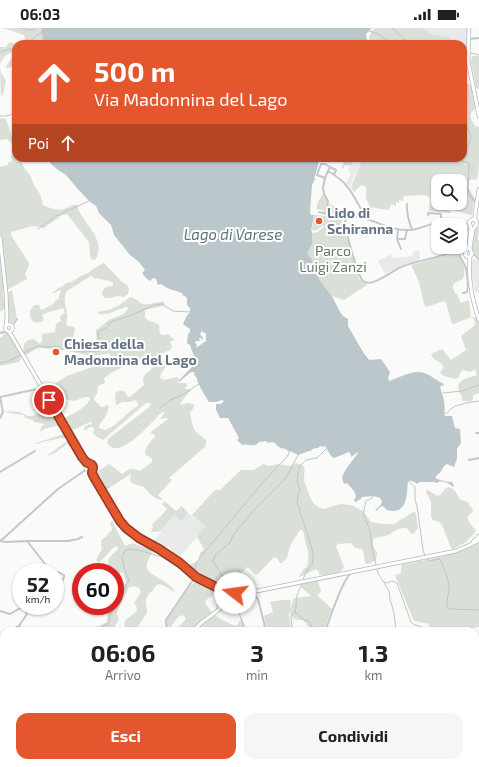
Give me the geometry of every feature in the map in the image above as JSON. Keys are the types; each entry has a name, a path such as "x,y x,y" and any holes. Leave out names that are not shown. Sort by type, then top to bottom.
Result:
{"main road":[{"path":"469,28 468,61 479,116"},
{"path":"479,189 475,222 471,228 469,246 472,296 479,320"},
{"path":"0,237 6,293 7,316 5,326 16,342"},
{"path":"7,316 16,342 24,358 120,521 126,528 139,538 175,562"},
{"path":"5,326 7,324 11,326"},
{"path":"8,331 11,326"},
{"path":"465,548 476,540 479,535"},
{"path":"139,538 180,563 188,572"},
{"path":"197,627 235,596 302,582 342,576 352,572 456,551 479,540"},
{"path":"157,550 167,554 167,556 188,572 208,584 220,594 222,598 220,606 216,612"},
{"path":"208,584 220,589 248,593"},
{"path":"220,589 229,600"},
{"path":"223,605 228,590"},
{"path":"234,592 235,596"}],"street":[{"path":"469,39 479,38"},
{"path":"324,178 317,174 321,164 330,166 336,170 334,175"},
{"path":"327,214 328,202 322,188 324,178 330,166"},
{"path":"328,171 348,188 368,220"},
{"path":"467,189 472,199 475,202 477,201"},
{"path":"407,204 406,211 412,230"},
{"path":"318,212 353,216 388,228 412,230 431,224"},
{"path":"428,214 441,214 441,218"},
{"path":"346,216 344,223 345,227 361,278 365,283 373,283 402,267 444,254"},
{"path":"371,233 388,228"},
{"path":"398,229 397,238 400,249"},
{"path":"397,238 405,239 407,230"},
{"path":"458,254 465,265 466,272 468,290 467,292 463,293"},
{"path":"469,255 479,259"},
{"path":"11,326 17,319"},
{"path":"0,333 5,326"},
{"path":"0,333 8,331"},
{"path":"0,418 3,412 0,397 42,388"},
{"path":"0,472 35,451"},
{"path":"469,460 479,458"},
{"path":"0,541 58,490 88,468"},
{"path":"0,541 68,541 82,537"},
{"path":"27,540 44,563"},
{"path":"327,627 344,583 348,575 352,572"},
{"path":"342,576 344,583"},
{"path":"167,627 166,620 196,577"},
{"path":"229,600 239,602 248,596 254,595 257,597 265,627"},
{"path":"235,596 236,602"},
{"path":"0,611 10,614 12,613"},
{"path":"19,626 26,615"}],"shaded area":[{"path":"392,28 467,28 467,40 408,40"},
{"path":"352,162 362,162 350,187 346,183 351,173 348,171 350,165 352,165"},
{"path":"413,251 419,251 420,260 401,266 385,274 378,261 391,254 393,258 413,256"},
{"path":"474,259 479,261 479,292 475,292 472,274 472,261"},
{"path":"188,513 205,526 179,558 172,553 170,547 153,542 174,515 182,520"}],"green space":[{"path":"3,28 41,28 42,30 40,32 42,34 43,40 24,40 24,35"},
{"path":"375,28 422,28 431,34 449,37 449,40 369,40 370,33"},
{"path":"10,42 12,43 12,52 1,61 0,65 0,47 6,47"},
{"path":"472,56 479,56 479,89 476,88 471,61"},
{"path":"12,57 12,66 6,69"},
{"path":"0,68 6,81 3,94 1,96"},
{"path":"467,84 471,85 475,109 471,112 471,116 475,126 479,127 478,175 476,180 472,179 469,181 469,189 475,199 472,215 454,210 467,210 467,174 431,174 431,210 451,210 450,213 429,211 430,197 424,195 404,196 403,201 399,200 399,203 396,202 396,206 391,204 389,210 373,207 369,213 365,209 370,207 366,199 366,187 361,185 354,192 351,187 362,162 467,162"},
{"path":"0,118 6,119 12,136 12,145 7,139 0,140"},
{"path":"12,161 22,162 40,194 43,205 62,210 73,205 77,205 80,213 97,240 98,252 96,259 91,259 89,242 67,214 62,215 44,228 33,226 11,232 11,235 29,265 25,274 27,279 3,292 5,308 0,312 0,167 8,165 8,163"},
{"path":"342,162 352,162 352,165 345,165 343,169 341,168 344,163"},
{"path":"322,195 324,195 328,201 326,213 323,213 324,210 316,209"},
{"path":"330,204 344,211 360,214 361,216 330,213"},
{"name":"Parco Luigi Zanzi","path":"314,215 327,215 342,218 359,279 367,285 344,300 332,296 320,281 312,260 308,254 312,244 312,233 318,232 325,227 322,226 317,230 312,230"},
{"path":"467,226 469,228 467,246 467,238"},
{"path":"479,226 479,257 472,247 474,231"},
{"path":"457,254 462,262 464,272 463,279 454,284 453,287 461,303 469,300 471,317 452,324 446,302 444,301 426,307 419,282 411,265"},
{"path":"104,263 121,281 128,286 128,294 124,297 117,296 105,298 102,295 103,290 106,287 113,286 113,283 98,278 94,279 92,276 67,291 65,297 67,315 66,324 74,327 75,329 72,344 84,345 96,340 96,330 109,320 125,313 128,307 121,308 107,314 98,314 98,312 118,306 130,297 145,304 164,302 165,304 163,306 145,310 145,317 159,325 160,334 168,334 174,340 170,341 172,347 170,350 145,362 124,367 104,378 105,383 98,386 97,393 94,398 94,400 101,407 107,405 109,406 106,416 99,428 105,430 110,428 138,406 136,400 122,402 116,405 116,392 123,391 128,397 130,397 144,385 144,376 168,358 169,361 160,378 164,380 177,377 179,378 178,383 186,383 187,385 185,389 191,390 180,404 194,404 194,407 190,413 193,427 196,432 206,440 206,446 169,478 172,480 158,495 163,500 155,498 144,487 132,483 130,480 131,474 106,490 98,475 98,471 109,464 122,474 131,469 140,471 152,462 152,459 145,454 146,449 148,444 155,437 155,435 151,432 168,419 160,419 165,412 160,414 134,439 126,445 118,448 112,447 107,442 108,439 148,408 151,403 146,403 103,440 93,433 95,429 92,427 84,430 85,426 91,424 91,422 71,431 64,419 82,408 90,399 89,397 86,397 73,401 66,399 57,406 51,399 53,385 67,376 101,364 111,358 109,353 87,355 62,350 57,347 50,349 36,349 26,355 23,352 24,344 28,340 34,339 40,344 42,341 42,334 55,332 56,324 61,321 60,316 65,313 63,308 42,315 43,321 33,322 31,320 30,311 33,307 35,305 39,305 41,310 52,305 59,299 61,291 60,290 52,294 53,292"},
{"path":"12,290 17,318 11,324 7,314 7,293"},
{"path":"471,317 479,318 479,393 473,395 473,400 468,402 462,400 458,387 459,383 464,379 477,375 475,369 470,372 462,370 458,378 454,379 445,376 440,373 443,368 442,364 434,359 431,354 442,349 451,360 466,350 461,336 475,325 474,319"},
{"path":"7,332 10,334 22,357 19,362 0,366 0,338 5,334 1,333"},
{"path":"52,408 78,453 75,454 67,444 55,453 48,456 67,441 66,438 33,444 64,434 58,426 40,431 41,427 45,424 34,422 33,420 25,418 24,415 4,411 20,412 28,416 32,416"},
{"path":"263,464 269,466 277,464 290,466 295,464 304,466 304,480 309,495 314,504 320,508 324,509 341,504 351,505 363,511 371,522 383,524 394,524 415,511 418,528 411,534 407,528 403,528 398,529 388,535 374,538 373,545 377,553 376,560 368,564 365,562 362,549 355,548 351,543 338,544 336,546 344,567 340,572 319,575 319,572 316,569 298,578 307,567 308,562 308,553 304,533 300,530 290,546 287,558 282,563 274,557 258,574 255,575 248,567 230,583 239,590 238,591 232,588 226,589 212,585 211,588 214,591 205,603 211,611 218,617 236,626 242,618 245,627 179,627 185,620 185,617 182,615 178,617 169,627 166,621 192,584 203,579 192,570 189,565 198,561 200,553 204,549 197,537 205,526 192,515 214,491 220,490 241,470 254,470"},
{"path":"449,487 461,500 468,502 470,507 473,509 467,517 476,531 466,542 452,550 442,525 433,520 431,517 431,502 426,492 428,490 437,496"},
{"path":"164,501 176,511 182,506 188,513 182,521 174,515 161,531 151,532 153,527 152,524 167,509 162,504"},
{"path":"112,521 125,546 132,543 152,550 147,563 147,568 151,573 168,584 174,590 174,592 159,584 157,585 146,599 147,613 137,627 125,627 125,621 137,611 137,607 134,603 141,592 136,587 129,587 124,597 124,586 126,583 124,563 108,562 110,557 118,549 117,546 113,548 100,562 96,560 102,549 101,541 112,530 110,524"},
{"path":"479,543 479,627 429,627 429,624 414,621 395,575 401,573 401,565 451,554"},
{"path":"318,581 321,591 317,596 332,609 325,627 308,627 303,620 294,619 290,612 291,627 266,627 264,616 273,612 270,602 291,600 290,609 294,598 311,596 300,585"},
{"path":"117,615 119,619 115,627 96,627 107,622 107,616"}],"water":[{"path":"41,28 372,28 366,34 367,40 43,40 42,34 40,33 42,30"},
{"name":"Lago di Varese","path":"50,162 319,162 312,185 310,212 311,215 314,215 311,231 312,244 308,254 312,260 320,281 332,296 340,312 348,319 348,326 363,352 369,360 381,359 390,372 388,378 389,381 411,373 420,372 429,375 444,384 440,387 444,403 444,414 445,416 452,416 455,428 460,429 461,443 457,449 457,459 454,467 447,464 435,478 452,482 454,486 453,487 448,483 440,481 437,483 419,482 418,484 408,481 406,500 402,508 392,511 387,510 382,506 377,511 375,510 382,502 380,498 373,496 362,497 355,502 356,496 354,491 347,483 344,484 342,478 358,452 351,457 349,452 334,458 325,446 320,446 312,449 311,451 298,455 280,448 274,443 268,443 266,441 259,442 256,445 242,445 237,440 239,438 228,418 220,418 216,410 216,404 221,404 224,401 209,402 194,375 195,373 193,372 179,382 178,381 192,367 194,354 190,345 187,343 190,329 183,324 190,312 190,308 187,305 187,298 182,296 184,295 179,292 167,288 161,284 158,285 156,279 153,278 150,281 146,278 142,273 145,270 139,262 130,255 114,235 111,225 99,213 96,206 89,201 66,175","holes":["202,331 206,334 206,341 197,347 196,346 197,345 195,343 196,341 200,341 199,338 203,340 200,334"]}],"waterway":[{"path":"21,28 32,30 36,28"},
{"path":"392,28 405,40"},
{"path":"369,31 378,34 387,40"},
{"path":"31,40 40,33"},
{"path":"0,52 12,49"},
{"path":"470,53 479,55"},
{"path":"0,116 12,114"},
{"path":"467,128 471,139 467,146"},
{"path":"466,162 469,163 469,192"},
{"path":"38,229 56,216 89,201"},
{"path":"0,363 9,361 39,346 56,346 62,349 83,352 99,351 103,348 98,337 98,332 106,328 111,322 154,305 162,304 173,311 190,312"},
{"path":"160,408 170,400 182,395 199,384"},
{"path":"443,393 462,391 479,385"},
{"path":"444,414 458,405 479,401"},
{"path":"302,581 308,569 312,565 313,553 302,517 299,512 300,509 297,504 300,490 297,481 298,474 300,466 306,460 317,458 326,449"},
{"path":"192,573 195,569 196,563 203,554 264,481 285,459 290,450"},
{"path":"227,583 213,561 215,556 230,543 233,535 255,509 286,478 298,455"},
{"path":"408,481 415,487 415,500 425,556"},
{"path":"104,490 108,487"},
{"path":"373,496 366,501 363,514 370,530 372,549 376,565"},
{"path":"103,627 104,625 107,625 111,612 129,580 124,568 122,556 128,549 138,550 162,557 190,575"},
{"path":"427,559 429,561 439,559 441,561 449,585 447,607 450,609 479,610"},
{"path":"377,569 389,591 396,627"},
{"path":"384,582 387,583 392,581 397,583 411,622 421,627"},
{"path":"302,584 297,595 295,612 304,620 309,621 312,627"},
{"path":"237,605 243,627"},
{"path":"292,627 291,616 295,612"}],"place":[{"name":"Lido di Schiranna","path":"319,221"},
{"name":"Chiesa della Madonnina del Lago","path":"56,352"}],"route":[{"path":"49,400 82,457 86,462 92,464 92,473 95,479 120,521 126,528 139,538 180,563 188,572 196,577 220,589 231,589 235,593"}]}
